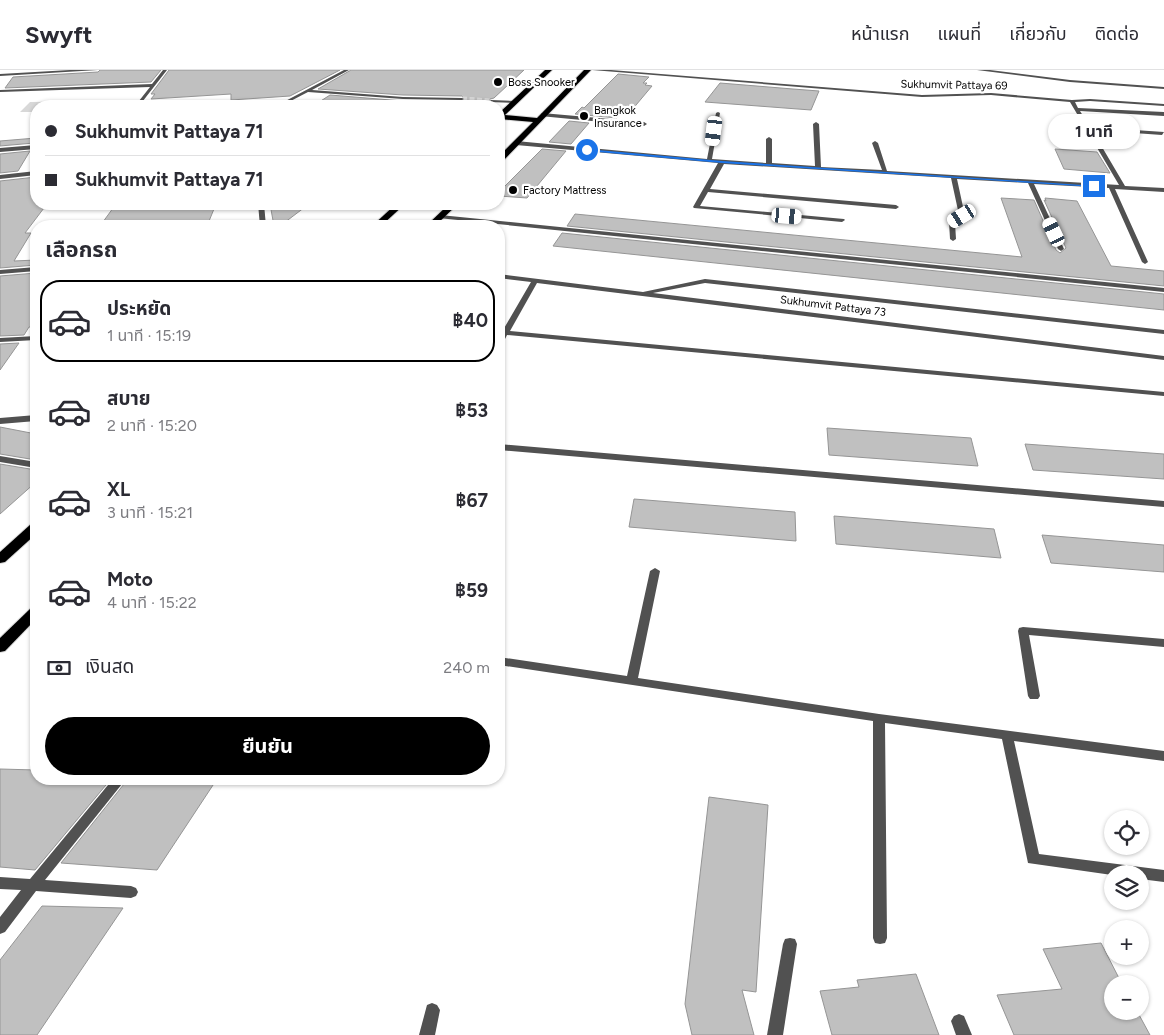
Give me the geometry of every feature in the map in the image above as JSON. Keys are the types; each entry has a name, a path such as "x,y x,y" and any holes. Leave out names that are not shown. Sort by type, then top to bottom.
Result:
{"highway":[{"path":"505,111 549,70"},
{"path":"505,154 588,70"},
{"path":"505,117 540,118"},
{"path":"383,220 395,210"},
{"path":"437,220 448,210"},
{"path":"0,559 30,532"},
{"path":"0,647 30,617"}],"street":[{"path":"0,75 96,70"},
{"path":"142,100 165,70"},
{"path":"289,100 347,70"},
{"name":"Sukhumvit Pattaya 69","path":"594,70 922,96 992,94 1072,102 1090,100 1164,105"},
{"path":"979,70 1070,81 1164,88"},
{"path":"0,91 154,85"},
{"path":"308,90 403,98 462,99"},
{"path":"505,102 515,102"},
{"path":"1072,102 1123,188"},
{"path":"1076,109 1164,114"},
{"path":"709,161 718,113"},
{"path":"540,118 644,124"},
{"path":"816,124 818,168"},
{"path":"1087,128 1162,133"},
{"path":"769,139 769,165"},
{"path":"516,143 722,162 1163,191"},
{"path":"874,143 884,172"},
{"path":"0,150 30,148"},
{"path":"722,162 696,207 842,220"},
{"path":"0,177 30,174"},
{"path":"953,238 952,222 962,216 954,176"},
{"path":"1030,182 1062,249"},
{"path":"1110,187 1145,262"},
{"path":"705,190 896,207"},
{"path":"440,217 470,220"},
{"path":"505,224 1164,290"},
{"path":"0,272 30,270"},
{"name":"Sukhumvit Pattaya 73","path":"505,277 1164,358"},
{"path":"535,281 505,333 1164,394"},
{"path":"640,294 678,284 705,281 1164,332"},
{"path":"0,340 30,338"},
{"path":"0,421 30,418"},
{"path":"505,448 1164,504"},
{"path":"0,459 30,464"},
{"path":"632,681 655,571"},
{"path":"1034,696 1023,631 1164,643"},
{"path":"505,661 879,718 1164,756"},
{"path":"879,718 880,938"},
{"path":"1008,736 1033,859 1164,876"},
{"path":"0,928 115,785"},
{"path":"0,883 131,892"},
{"path":"775,1035 790,944"},
{"path":"428,1035 432,1010"}],"shaded area":[{"path":"30,102 30,112 20,112"}],"building":[{"path":"100,70 161,70 151,82 5,88 13,77 98,72"},
{"path":"169,70 340,70 290,96 231,100 231,94 151,99 155,94 151,94"},
{"path":"351,70 524,70 489,100 466,100 462,96 403,95 318,89"},
{"path":"618,74 649,77 643,83 652,86 631,111 623,110 617,118 575,114 582,107 584,108"},
{"path":"720,83 819,91 811,110 705,102"},
{"path":"330,95 391,100 322,100"},
{"path":"569,121 589,123 571,144 549,142"},
{"path":"30,138 30,143 0,146 0,141"},
{"path":"542,149 566,151 527,198 505,196 505,186"},
{"path":"1055,149 1097,152 1110,173 1064,169"},
{"path":"30,151 18,171 0,173 0,154"},
{"path":"30,178 30,210 42,210 35,220 30,220 30,226 25,233 30,233 30,235 14,261 30,260 30,266 0,268 0,181"},
{"path":"1001,198 1034,200 1056,250 1060,253 1066,248 1044,200 1046,201 1045,198 1077,201 1111,266 1164,271 1164,286 567,226 575,214 1022,257"},
{"path":"112,210 214,210 209,220 104,220"},
{"path":"271,210 301,210 288,220 273,220"},
{"path":"562,233 1164,294 1164,310 553,246"},
{"path":"30,274 30,327 24,335 0,336 0,276"},
{"path":"19,343 0,370 0,344"},
{"path":"0,427 30,433 30,459 0,454"},
{"path":"827,428 971,438 978,466 829,455"},
{"path":"1025,444 1164,454 1164,479 1033,470"},
{"path":"0,464 30,469 30,487 0,514"},
{"path":"634,499 795,512 796,541 629,527"},
{"path":"834,516 994,529 1001,558 836,544"},
{"path":"1042,535 1164,545 1164,572 1051,563"},
{"path":"0,769 30,770 30,785 106,785 35,870 0,867"},
{"path":"123,785 213,785 157,870 61,863"},
{"path":"709,797 768,805 756,992 742,990 754,1035 692,1035 685,1004"},
{"path":"42,906 123,908 37,1035 0,1035 0,960"},
{"path":"1101,943 1104,949 1104,965 1112,965 1117,975 1104,975 1104,1020 1142,1020 1150,1035 1014,1035 997,995 1062,989 1043,949"},
{"path":"916,974 939,1035 832,1035 820,991 859,987 857,980"}],"tunnel":[{"path":"462,99 476,100"}],"place":[{"name":"Boss Snooker","path":"498,82"},
{"name":"Bangkok Insurance","path":"584,116"},
{"name":"Factory Mattress","path":"513,190"}],"route":[{"path":"587,150 722,162 1094,186"}]}
